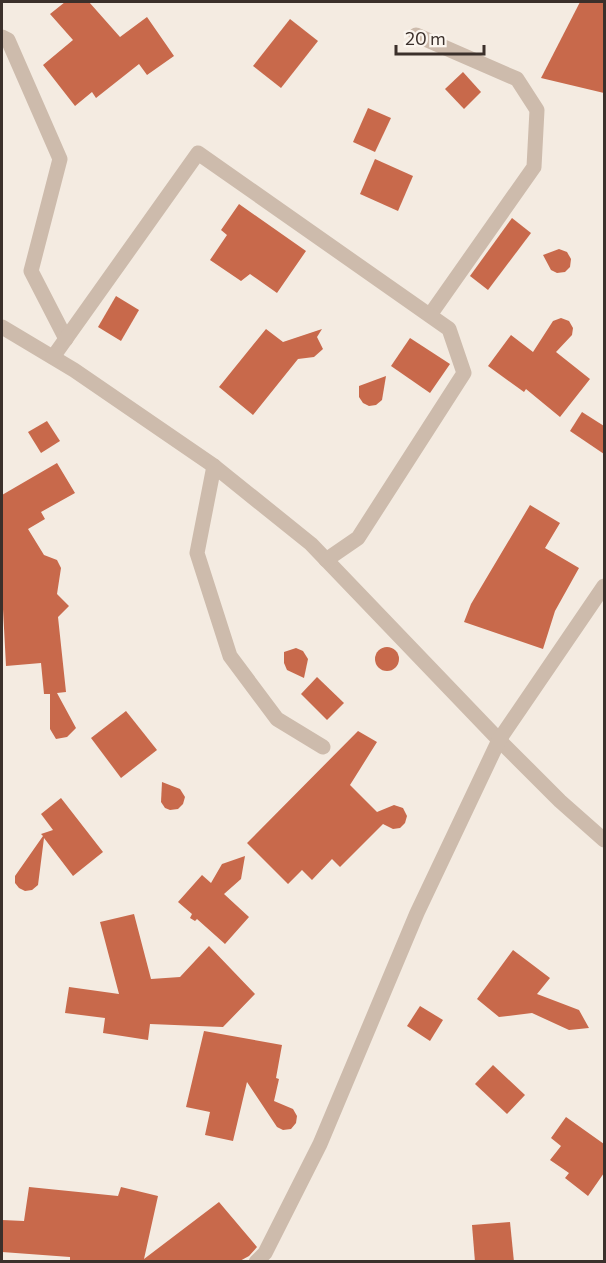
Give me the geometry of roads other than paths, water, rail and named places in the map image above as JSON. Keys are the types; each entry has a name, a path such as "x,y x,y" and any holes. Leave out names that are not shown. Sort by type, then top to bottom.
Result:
{"street":[{"path":"416,35 517,79 537,110 534,167 429,315"},
{"path":"2,37 8,40 60,159 32,271 66,339"},
{"path":"53,357 198,153 449,329 464,373 358,538 326,560"},
{"path":"2,327 74,370 214,466 311,544 499,740 560,801 604,840"},
{"path":"214,466 196,553 230,656 277,719 323,747"},
{"path":"256,1262 265,1253 320,1144 417,913 499,740 604,586"}]}
